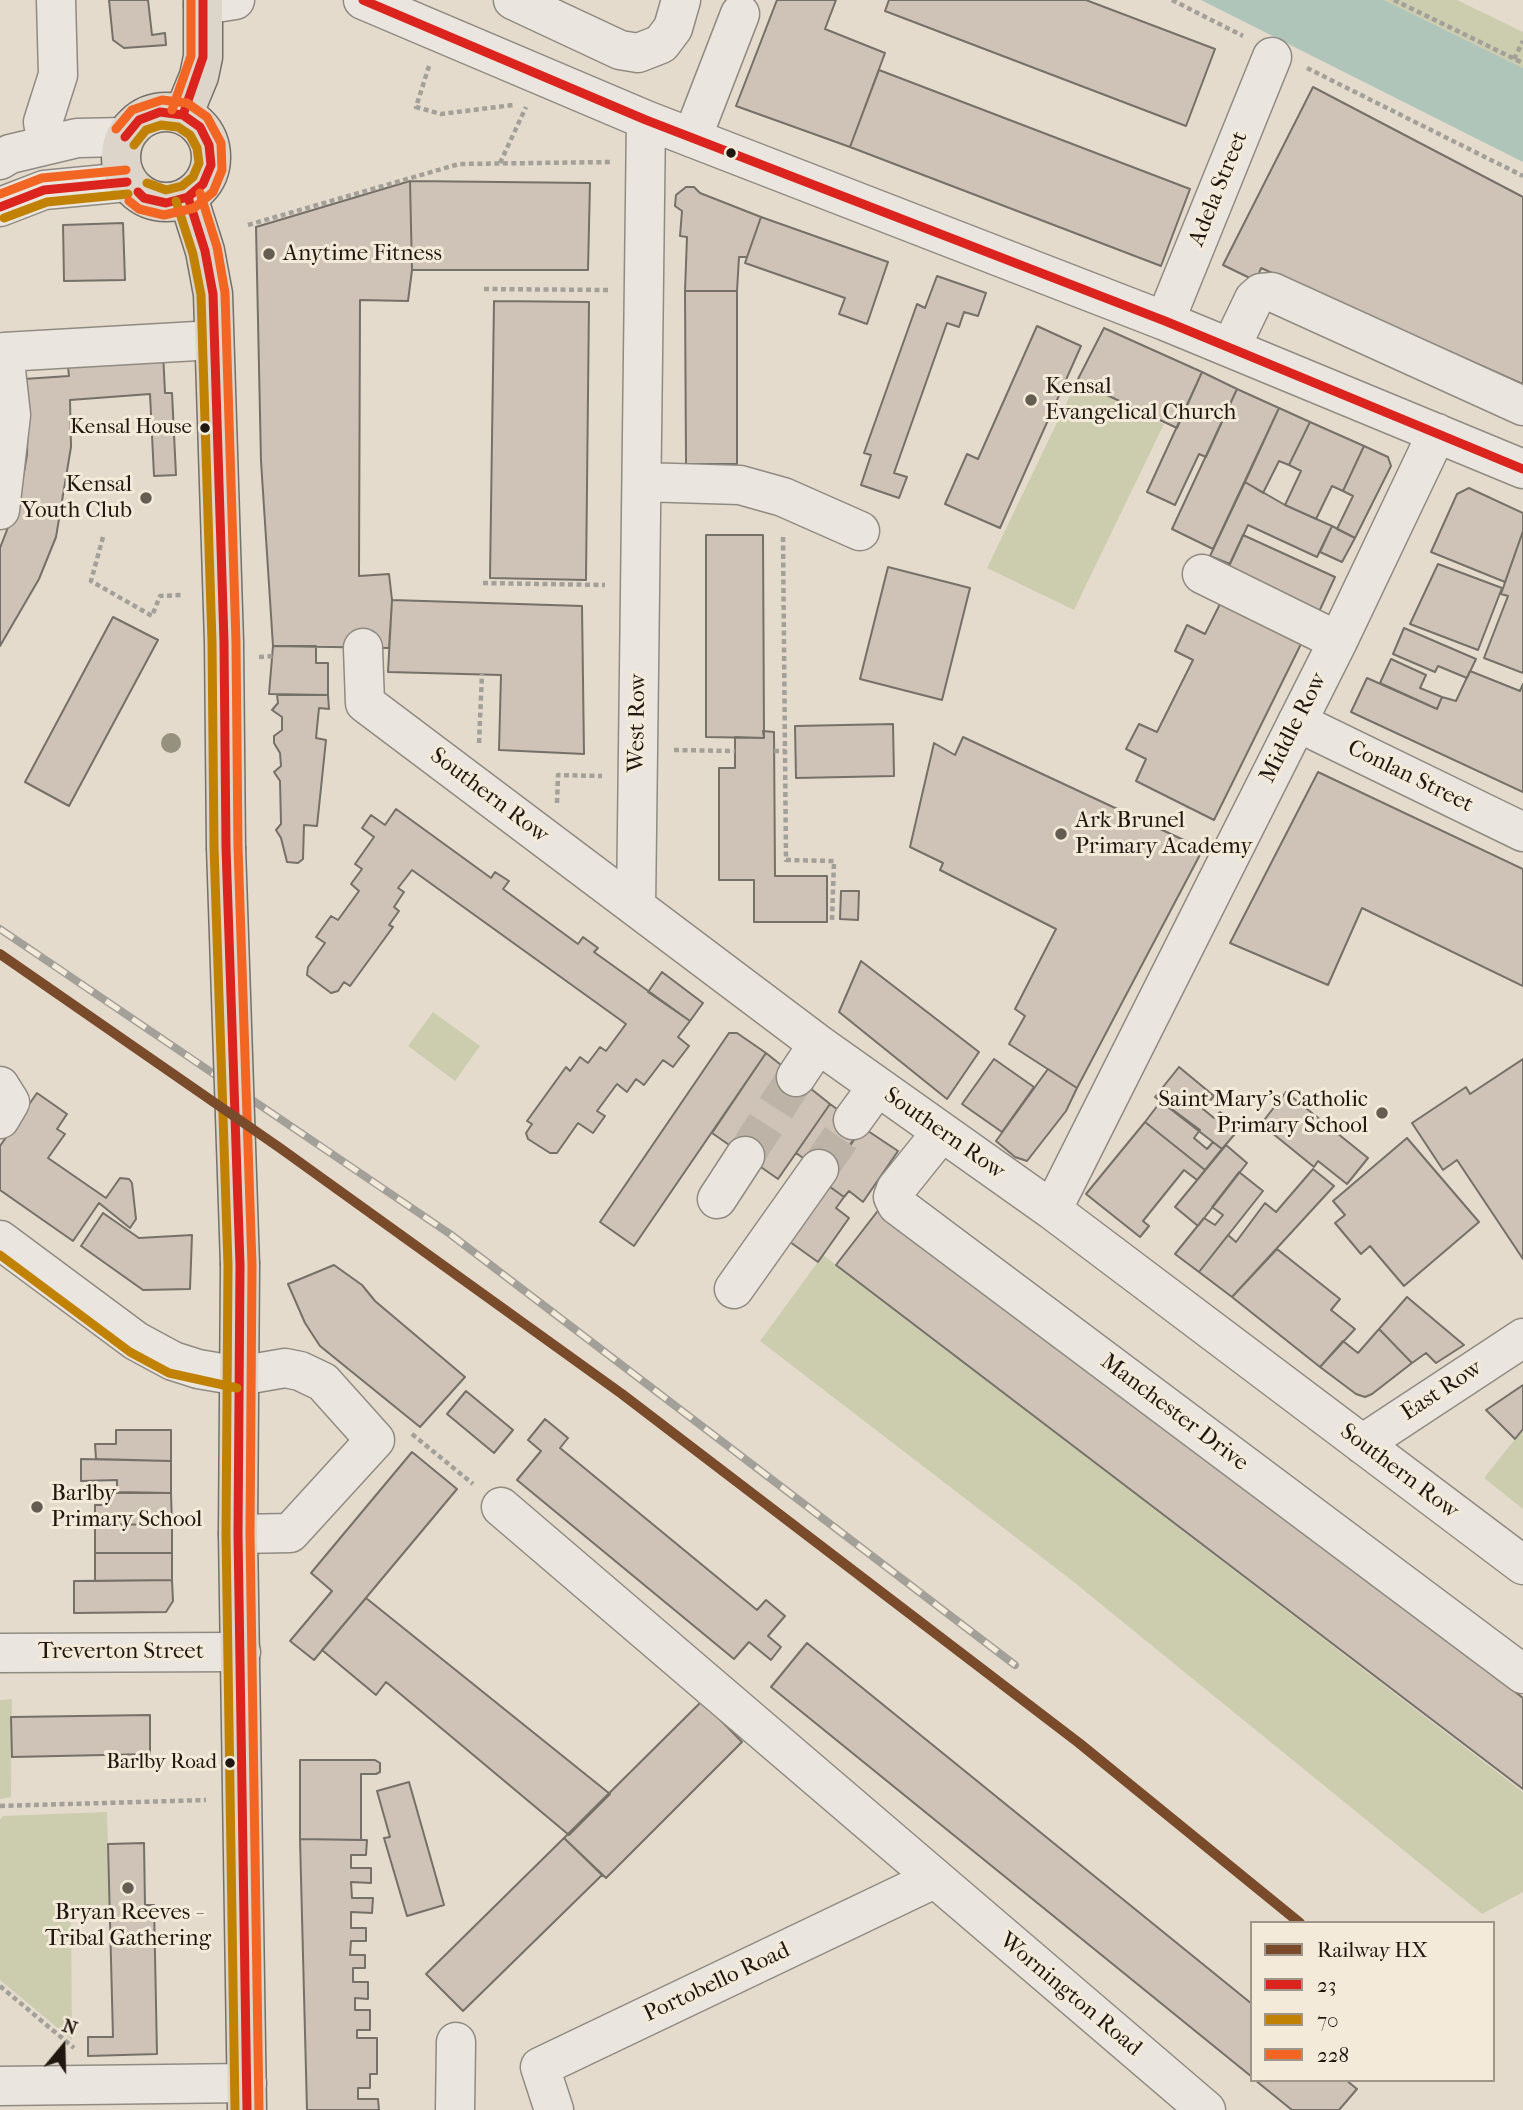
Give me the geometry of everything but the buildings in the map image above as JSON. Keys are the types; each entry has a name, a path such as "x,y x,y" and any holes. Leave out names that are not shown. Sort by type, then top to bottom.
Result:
{"main road":[{"path":"183,115 199,76 214,2"},
{"path":"160,112 183,115 200,127 209,145 211,165 203,184 188,197 166,203 144,198 127,182 120,160 125,137 139,120 160,112"},
{"path":"188,197 205,251 213,294 240,1265 238,1534 242,1651 247,2097"}],"street":[{"path":"47,144 43,122 58,75 56,0"},
{"path":"363,0 400,7 440,32 646,120 1166,321 1437,433 1520,461"},
{"path":"513,0 620,50 638,53 661,44 673,28 681,0"},
{"path":"692,138 740,14"},
{"name":"Adela Street","path":"1166,321 1274,54"},
{"name":"West Row","path":"636,907 646,120"},
{"path":"0,160 47,144 77,138 125,137"},
{"path":"0,207 44,190 127,182"},
{"path":"1231,347 1254,299 1261,293 1272,292 1523,406"},
{"path":"0,510 10,415 4,352 214,340"},
{"name":"Middle Row","path":"1052,1210 1338,640 1437,433"},
{"path":"642,482 740,485 783,497 860,531"},
{"path":"1202,574 1338,640"},
{"name":"Southern Row","path":"363,648 365,703 818,1044 1052,1210 1523,1565"},
{"name":"Conlan Street","path":"1297,722 1523,832"},
{"path":"796,1077 818,1044"},
{"path":"0,1086 10,1102 0,1119"},
{"path":"853,1120 877,1087"},
{"name":"Manchester Drive","path":"941,1133 896,1189 893,1196 897,1205 1523,1674"},
{"path":"717,1199 745,1156"},
{"path":"734,1289 819,1169"},
{"path":"0,1240 136,1341 173,1361 198,1369 239,1376 285,1368 300,1371 323,1382 375,1440 290,1533 238,1534"},
{"name":"East Row","path":"1362,1444 1523,1338"},
{"name":"Wornington Road","path":"501,1507 1206,2110"},
{"name":"Treverton Street","path":"0,1653 242,1651"},
{"name":"Portobello Road","path":"554,2110 540,2067 934,1880"},
{"path":"455,2110 456,2042"},
{"path":"0,2086 61,2097 115,2083 247,2097"}],"path":[{"path":"1172,0 1274,54 1523,177"},
{"path":"1394,0 1523,63"},
{"path":"440,32 416,107 441,114 527,103 500,163"},
{"path":"1514,59 1523,41"},
{"path":"248,225 458,164 647,161"},
{"path":"484,289 645,290"},
{"path":"783,497 786,860 834,860 832,920"},
{"path":"103,537 91,581 152,617 160,596 183,595"},
{"path":"483,583 640,585"},
{"path":"258,657 273,656"},
{"path":"477,788 482,674"},
{"path":"556,846 558,775 735,751"},
{"path":"774,751 785,751"},
{"path":"375,1440 393,1419 501,1507"},
{"path":"0,1806 244,1799"},
{"path":"0,1986 115,2083"}],"shaded area":[{"path":"1201,0 1384,0 1523,68 1523,162"},
{"path":"1384,0 1457,0 1523,32 1523,68"},
{"path":"1077,381 1164,424 1074,610 987,568"},
{"path":"433,1012 480,1046 455,1081 408,1046"},
{"path":"823,1255 1523,1792 1523,1892 1482,1914 1070,1579 760,1341"},
{"path":"1523,1429 1523,1509 1484,1478"},
{"path":"12,1699 11,1797 0,1799 0,1700"},
{"path":"107,1812 110,1905 71,1906 72,2040 0,1980 0,1820 3,1816"}],"tunnel":[{"path":"745,1156 796,1077"},
{"path":"819,1169 853,1120"}],"railway":[{"path":"0,929 450,1234 1015,1665"}],"rail line":[{"name":"HX","path":"0,954 280,1148 622,1394 1079,1743 1298,1921"}],"transit line":[{"name":"228","path":"172,110 191,56 191,0"},
{"name":"23","path":"183,115 203,57 203,0"},
{"name":"23","path":"363,0 646,120 1165,321 1523,469"},
{"name":"228","path":"116,129 132,110 162,100 187,103 207,117 221,143 222,170 213,192 194,208 164,215 139,209 129,201"},
{"name":"23","path":"125,137 139,120 160,112 183,115 200,127 209,145 211,165 203,184 188,197 166,203 144,198 138,192"},
{"name":"70","path":"134,145 146,130 161,125 178,127 190,135 197,148 199,163 193,177 182,186 166,190 147,183"},
{"name":"228","path":"0,194 42,178 126,170"},
{"name":"23","path":"0,207 44,190 127,182"},
{"name":"228","path":"200,193 217,247 225,293 236,642 238,847 252,1265 250,1534 259,2110"},
{"name":"70","path":"4,218 47,202 128,194"},
{"name":"23","path":"188,197 205,251 213,294 224,642 226,847 240,1265 238,1534 247,2110"},
{"name":"70","path":"176,201 193,254 201,295 212,642 214,847 228,1265 226,1534 235,2110"},
{"name":"70","path":"0,1255 130,1352 169,1373 237,1388"}],"place":[{"name":"Anytime Fitness","path":"269,254"},
{"name":"Kensal Evangelical Church","path":"1031,400"},
{"name":"Kensal House","path":"205,428"},
{"name":"Kensal Youth Club","path":"146,498"},
{"name":"Ark Brunel Primary Academy","path":"1061,834"},
{"name":"Saint Mary's Catholic Primary School","path":"1382,1113"},
{"name":"Barlby Primary School","path":"37,1507"},
{"name":"Barlby Road","path":"230,1763"},
{"name":"Bryan Reeves - Tribal Gathering","path":"128,1888"}]}
